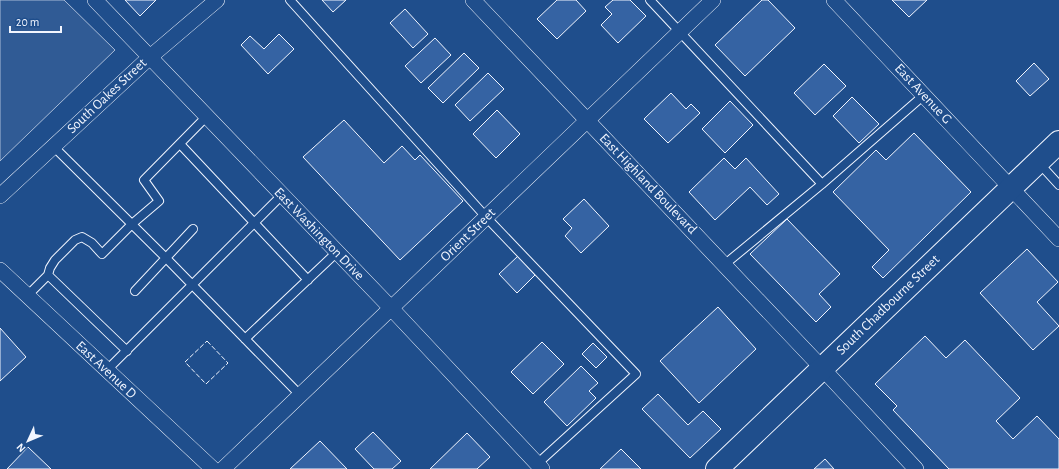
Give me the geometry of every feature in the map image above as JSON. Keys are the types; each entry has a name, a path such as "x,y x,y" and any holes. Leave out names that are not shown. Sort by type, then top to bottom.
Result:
{"main road":[{"name":"South Chadbourne Street","path":"717,469 1059,142"}],"street":[{"name":"East Washington Drive","path":"95,0 391,308 539,466"},
{"name":"South Oakes Street","path":"0,196 150,57 217,0"},
{"name":"East Highland Boulevard","path":"473,0 916,469"},
{"name":"Orient Street","path":"223,469 713,0"},
{"name":"East Avenue G","path":"834,0 1059,239"},
{"name":"East Avenue D","path":"0,270 213,469"}],"lane":[{"path":"290,0 486,217 636,374 539,466"},
{"path":"650,0 822,184"},
{"path":"724,265 822,184 924,95"},
{"path":"27,296 48,275 55,260 75,240 82,237 92,243 102,254 132,224 159,201 144,180 207,116"},
{"path":"180,144 308,280"},
{"path":"53,146 300,394"},
{"path":"1038,162 1059,185"},
{"path":"107,370 282,195"},
{"path":"135,291 193,228"},
{"path":"245,339 337,252"},
{"path":"48,275 127,350"}],"shaded area":[{"path":"0,0 64,0 115,50 0,161"}],"building":[{"path":"125,0 156,0 140,16"},
{"path":"322,0 346,0 333,12"},
{"path":"557,0 576,0 586,11 557,39 537,19"},
{"path":"613,0 630,0 646,16 618,43 601,25 612,14 605,7"},
{"path":"762,0 768,0 795,28 745,76 715,45"},
{"path":"892,0 927,0 909,17"},
{"path":"405,9 428,34 413,48 390,23"},
{"path":"279,34 294,49 268,74 241,45 250,36 264,49"},
{"path":"435,38 451,55 421,83 405,66"},
{"path":"464,53 479,68 443,103 428,88"},
{"path":"1034,63 1049,79 1030,96 1016,81"},
{"path":"824,64 846,86 815,115 794,93"},
{"path":"488,73 504,89 470,121 455,105"},
{"path":"671,93 686,109 691,104 700,113 668,143 644,119"},
{"path":"852,97 879,124 859,143 833,116"},
{"path":"730,101 753,125 725,153 702,129"},
{"path":"497,110 520,134 496,158 473,134"},
{"path":"344,120 384,163 402,146 415,160 420,155 463,201 400,260 303,157"},
{"path":"914,133 971,192 883,278 872,267 889,250 833,192 876,150 886,160"},
{"path":"724,158 735,169 746,158 779,194 767,205 750,187 715,220 689,192"},
{"path":"584,199 609,226 581,253 565,236 572,228 563,219"},
{"path":"787,219 840,274 819,294 831,307 816,322 750,254"},
{"path":"1027,249 1058,282 1037,302 1059,326 1033,350 980,293"},
{"path":"518,256 535,275 517,293 499,274"},
{"path":"718,307 756,349 699,403 660,361"},
{"path":"0,328 26,357 0,381"},
{"path":"925,336 946,358 965,340 1020,398 996,421 1013,439 1037,416 1059,439 1059,469 949,469 893,410 897,406 875,384"},
{"path":"542,342 564,364 533,394 511,372"},
{"path":"593,343 607,357 596,368 582,354"},
{"path":"581,366 598,383 589,391 596,398 567,426 544,402"},
{"path":"658,394 688,425 703,411 721,429 690,458 642,409"},
{"path":"373,432 401,461 392,469 374,469 355,449"},
{"path":"467,433 490,457 477,469 430,469"},
{"path":"320,441 347,469 290,469"},
{"path":"28,447 51,469 7,469"},
{"path":"621,449 641,469 600,469"},
{"path":"825,459 834,469 814,469"}],"fence":[{"path":"207,341 228,363 206,384 185,362 207,341"}]}
